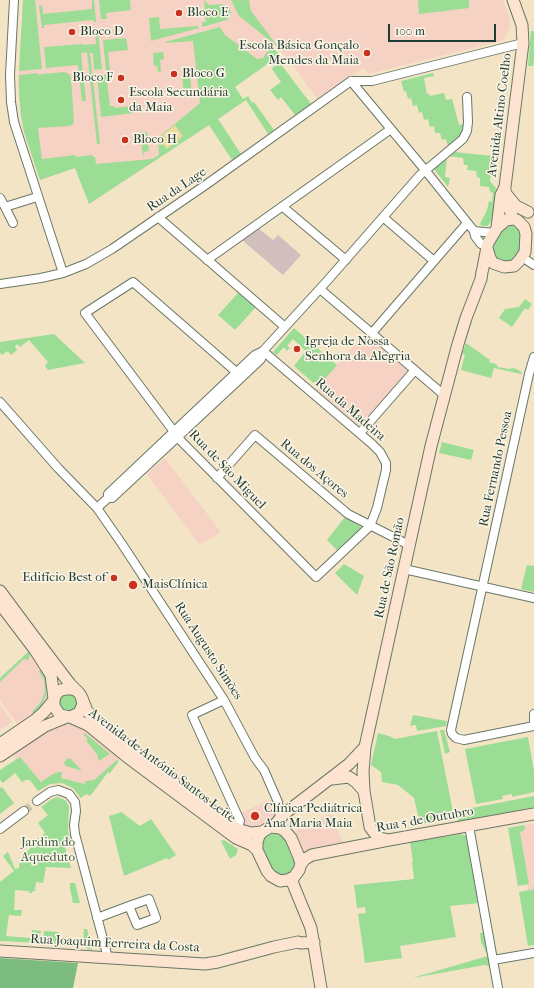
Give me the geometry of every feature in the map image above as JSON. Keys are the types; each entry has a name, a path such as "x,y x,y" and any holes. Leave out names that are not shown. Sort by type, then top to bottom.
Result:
{"main road":[{"name":"Avenida Altino Coelho","path":"506,191 523,43 522,25 513,0"},
{"path":"506,191 516,206 532,215"},
{"path":"506,191 508,204 515,219 522,223 526,230"},
{"path":"495,230 501,194 506,191"},
{"path":"495,230 506,220 532,215"},
{"path":"487,247 493,263 500,266 514,266 522,257 526,244 526,230 532,215"},
{"name":"Rua de São Romão","path":"274,827 280,817 353,761 365,747 431,446 466,318 481,279 487,247 495,230"},
{"path":"481,279 500,266"},
{"name":"Avenida de António Santos Leite","path":"0,591 34,638 80,695 87,711 151,766 237,829 251,833 262,832"},
{"path":"0,604 51,675 55,708 58,713 68,717"},
{"path":"0,744 35,720 44,712 59,692 69,688 80,695 83,704 82,709 76,716 68,717 46,726 0,756"},
{"name":"Avenida de António Santos Leite","path":"68,717 88,725 236,838 252,845 257,850"},
{"path":"354,847 366,840 370,827 364,791 363,772 365,747"},
{"path":"331,779 349,777 364,791"},
{"name":"Rua 5 de Outubro","path":"300,864 312,855 534,814"},
{"path":"274,827 283,829 289,835 299,857 300,864 297,874 291,879 280,881 271,876 267,871 257,850 257,839 262,832 274,827"},
{"path":"370,827 380,838 390,840"},
{"path":"291,879 310,922 321,988"},
{"path":"298,942 306,933 310,922"},
{"name":"Rua Joaquim Ferreira da Costa","path":"0,951 192,964 209,963 298,942 301,944 314,942"}],"street":[{"path":"14,0 10,75 12,110 17,135 63,273"},
{"path":"351,81 372,81 523,43"},
{"path":"351,81 474,231 475,236 481,244 487,247"},
{"name":"Rua da Lage","path":"0,284 63,273 86,264 107,252 219,176 351,81"},
{"path":"97,508 108,498 112,498 148,460 240,375 261,359 263,351 425,170 466,135 468,122 467,97"},
{"path":"207,260 391,129"},
{"path":"5,207 37,197"},
{"path":"0,198 14,223"},
{"path":"283,207 346,260"},
{"path":"158,217 285,327"},
{"path":"383,217 434,261"},
{"path":"372,333 467,223"},
{"path":"474,231 495,230"},
{"path":"522,257 534,265"},
{"name":"Rua de São Miguel","path":"240,375 133,282 85,313 176,434 217,478 316,577 370,526"},
{"path":"320,288 444,395"},
{"name":"Rua da Madeira","path":"263,351 360,433 380,452 386,463 386,470 377,508 370,526"},
{"name":"Rua Fernando Pessoa","path":"534,357 530,369 452,722 452,734 461,740 534,726"},
{"path":"360,433 415,370"},
{"name":"Rua Augusto Simões","path":"0,402 58,468 97,508 224,700 257,762 267,776 278,802 280,817"},
{"name":"Rua dos Açores","path":"217,478 255,435 348,514 409,545"},
{"path":"404,569 534,598"},
{"path":"224,700 192,715 240,821 237,829"},
{"path":"534,714 534,721"},
{"path":"37,801 50,792 58,790 69,794 75,802 75,834 108,958"},
{"path":"0,829 24,811"},
{"path":"469,826 498,988"},
{"path":"97,918 129,906"},
{"path":"493,960 534,952"}],"shaded area":[{"name":"Escola Secundária da Maia","path":"23,0 503,0 510,19 510,27 506,36 501,41 368,74 363,68 318,100 287,57 279,49 218,94 231,111 89,204 75,168 40,180 24,132 18,84"},
{"path":"259,229 273,240 278,235 301,255 283,275 242,240"},
{"path":"364,334 408,371 359,426 315,389"},
{"path":"165,458 221,532 200,545 147,474"},
{"path":"32,648 43,664 52,701 21,729 0,700 0,678"},
{"path":"0,704 12,722 0,730"},
{"path":"77,721 123,755 90,796 86,794 81,798 73,788 62,783 50,784 40,790 9,751 46,726"},
{"path":"275,798 280,812 262,831 233,825 240,813"},
{"path":"331,814 345,848 305,858 289,835 307,823 312,822 314,826 323,823 321,817"},
{"path":"534,823 534,889 528,891 527,884 529,883 520,831 525,830 524,825"}],"green space":[{"path":"23,0 35,0 42,69 19,71"},
{"path":"92,0 94,0 96,22 93,20 44,25 44,28 42,28 39,6 42,5 43,14 92,9"},
{"path":"99,0 130,0 131,10 106,13 107,19 101,19"},
{"path":"204,0 209,5 222,4 229,7 231,13 227,20 202,27 202,22 206,22"},
{"path":"231,0 249,0 251,11 278,47 239,16"},
{"path":"418,0 469,0 469,8 419,14"},
{"path":"159,17 160,29 198,26 199,28 151,41 149,18"},
{"path":"220,27 225,35 257,59 263,58 270,48 273,48 280,55 235,87 243,99 248,96 252,103 254,102 274,130 268,134 246,100 218,119 241,154 232,160 209,125 89,204 75,168 40,180 24,132 19,94 19,75 38,73 38,75 64,72 69,74 71,78 74,122 69,126 38,128 42,159 75,155 76,157 93,155 93,157 95,157 96,164 152,159 159,155 158,138 200,103 193,41 165,42"},
{"path":"531,31 534,31 534,59 533,66 528,66"},
{"path":"95,32 98,32 102,69 94,70 93,53 90,53 100,144 97,144 87,52 81,53 86,101 82,101 78,65 46,68 44,47 96,44"},
{"path":"126,38 128,50 108,52 110,70 106,71 103,40"},
{"path":"163,52 164,59 160,60 161,72 158,72 157,66 154,66 153,53"},
{"path":"280,63 311,104 295,115 281,97 278,100 270,90 281,82 272,69"},
{"path":"190,73 192,96 184,97 182,74"},
{"path":"433,73 434,76 424,78 427,94 430,96 444,93 446,100 452,99 459,125 464,124 461,134 448,146 446,139 442,140 440,133 435,133 434,126 430,127 428,119 424,120 422,112 419,113 417,105 413,106 411,98 408,99 406,91 404,92 401,81"},
{"path":"110,74 111,81 107,82 110,106 114,106 114,108 134,106 134,113 101,117 97,76"},
{"path":"147,132 149,151 144,152 143,157 141,136 137,136 137,133"},
{"path":"454,152 493,156 490,181 496,188 492,220 488,226 482,226 480,224 487,210 489,201 492,202 493,193 490,192 489,187 480,186 480,178 477,177 476,171 467,170 468,165 464,165 463,158 448,156"},
{"path":"447,157 445,177 450,178 448,187 434,169"},
{"path":"514,224 519,229 521,234 521,246 514,259 507,262 498,260 493,249 494,243 500,233 507,225"},
{"path":"239,292 256,307 235,330 218,315"},
{"path":"525,299 532,304 528,310 525,308 512,327 499,318 505,309 519,307"},
{"path":"294,328 337,365 318,387 294,366 306,351 293,339 287,346 290,348 287,351 284,347 277,355 273,352"},
{"path":"54,334 85,363 48,370 45,366 48,362 29,340 20,347 17,344 15,346 17,350 11,355 8,351 2,355 0,353 0,342"},
{"path":"466,343 490,360 489,362 496,364 498,367 519,370 522,372 521,374 494,368 491,378 461,370 465,354 462,354"},
{"path":"442,442 474,450 471,460 439,453"},
{"path":"345,517 361,528 337,550 327,540"},
{"path":"344,564 364,576 357,595 335,573"},
{"path":"527,565 534,566 534,592 521,589"},
{"path":"28,652 30,655 28,660 24,659 0,682 0,678"},
{"path":"41,669 47,680 46,696 41,706 34,714 32,712 41,702 45,692 44,680 39,671"},
{"path":"72,693 79,700 74,713 61,711 58,701 62,695"},
{"path":"413,715 447,721 446,726 417,731 416,725 410,726"},
{"path":"440,730 444,730 450,752 445,754"},
{"path":"437,731 454,817 420,824 414,798 398,785 382,782 381,772 371,765 378,733 395,739"},
{"path":"84,733 110,754 99,761 97,754 87,742 87,738 83,734"},
{"path":"528,737 534,771 534,792 512,797 512,794 502,796 503,799 476,804 465,749"},
{"path":"20,757 41,782 53,774 62,772 61,778 85,784 85,781 94,780 117,760 119,761 110,773 108,772 90,796 86,794 81,798 73,788 62,783 50,784 38,791 30,780 22,782 15,773 3,783 0,780 0,770"},
{"path":"68,758 71,759 82,771 66,766 64,763"},
{"path":"2,787 14,803 0,814 0,788"},
{"path":"534,796 534,807 458,822 456,811"},
{"name":"Jardim do Aqueduto","path":"57,797 65,800 69,806 68,830 70,841 64,843 71,868 46,867 43,883 36,882 35,891 29,893 29,891 15,890 14,910 22,910 21,916 9,915 6,936 31,938 32,930 41,931 41,933 39,933 40,943 0,941 0,882 14,871 3,856 8,852 15,869 19,868 23,855 30,849 29,845 45,833 38,823 48,815 41,807"},
{"path":"121,812 140,826 151,819 176,855 168,860 167,858 124,876 109,816"},
{"path":"524,825 525,830 520,832 529,884 518,886 508,828"},
{"path":"275,832 285,836 296,863 295,868 291,873 282,876 273,872 262,849 261,843 267,834"},
{"path":"461,834 466,836 467,844 469,844 479,903 450,906 456,937 400,946 402,958 365,963 358,914 366,913 365,907 357,908 354,885 414,879 410,842"},
{"path":"224,840 238,849 236,855 230,859 221,841"},
{"path":"70,883 75,883 80,903 73,903"},
{"path":"534,889 534,945 528,946 519,892"},
{"path":"83,929 87,929 92,950 87,949 86,946 43,944 44,931 59,932 59,939 83,941"},
{"path":"484,932 488,956 481,942 480,933"},
{"path":"488,956 490,968 485,965 412,978"},
{"path":"0,958 78,963 73,988 0,988"}],"sand":[{"path":"175,125 183,136 167,149 158,139"}],"tunnel":[{"path":"24,811 37,801"}],"place":[{"name":"Bloco E","path":"179,13"},
{"name":"Bloco D","path":"72,32"},
{"name":"Escola Básica Gonçalo Mendes da Maia","path":"367,53"},
{"name":"Bloco G","path":"174,74"},
{"name":"Bloco F","path":"121,78"},
{"name":"Escola Secundária da Maia","path":"121,100"},
{"name":"Bloco H","path":"125,140"},
{"name":"Igreja de Nossa Senhora da Alegria","path":"297,349"},
{"name":"Edifício Best of","path":"114,578"},
{"name":"MaisClínica","path":"133,585"},
{"name":"Clínica Pediátrica Ana Maria Maia","path":"255,816"}]}
